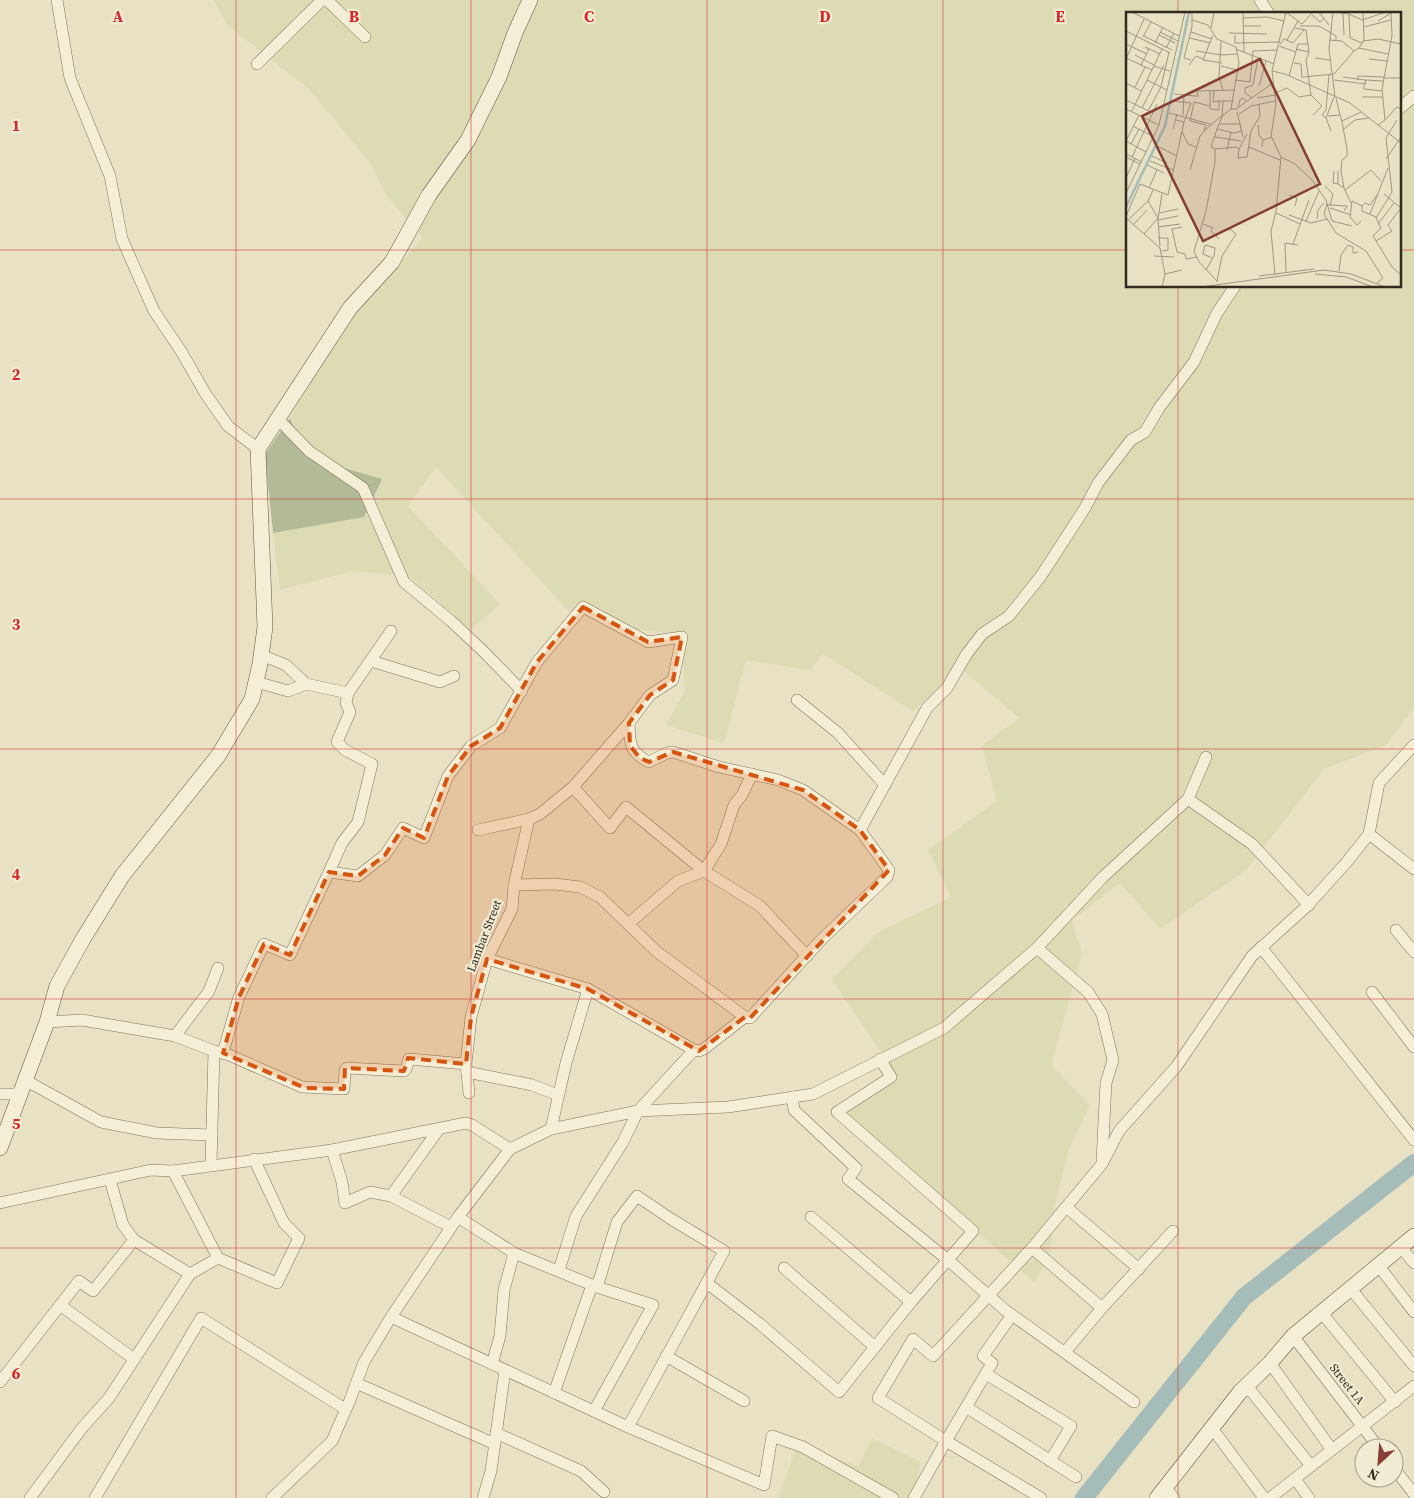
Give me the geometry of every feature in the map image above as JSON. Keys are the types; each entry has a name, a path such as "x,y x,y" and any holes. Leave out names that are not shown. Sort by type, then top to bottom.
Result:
{"street":[{"path":"57,0 70,78 110,176 122,239 154,312 228,426 258,449"},
{"path":"257,64 322,0"},
{"path":"326,0 365,37"},
{"path":"0,1148 48,1022 57,986 83,938 122,876 218,756 252,699 265,627 258,449 350,308 392,262 429,195 468,140 499,77 530,0"},
{"path":"1260,0 1268,12"},
{"path":"1402,106 1414,96"},
{"path":"860,830 927,708 947,688 966,654 982,634 1008,616 1041,576 1086,508 1098,483 1131,440 1144,432 1194,362 1217,313 1234,288"},
{"path":"278,419 309,451 363,488 404,582 477,645 522,691"},
{"path":"329,872 358,876 385,855 403,828 424,838 448,776 471,746 500,728 537,662 583,607 648,642 682,637 673,680 650,695 573,787 540,814 529,819 478,830"},
{"path":"212,1165 212,1135 218,1052 239,996 264,944 290,955 342,843 358,822 372,764 345,750 337,742 350,712 346,703 348,693 391,631"},
{"path":"261,655 286,665 306,684 348,693"},
{"path":"371,661 440,682 454,676"},
{"path":"256,682 288,691 306,684"},
{"path":"797,700 838,733 885,785"},
{"path":"514,885 555,884 580,887 600,897 656,951 745,1017 750,1018 807,956 887,877 889,870 860,830 803,790 778,780 718,767 674,752 649,762 640,758 630,746 629,722"},
{"path":"1041,1498 878,1398 913,1339 933,1356 1032,1248 1102,1164 1119,1131 1176,1067 1252,956 1309,905 1369,834 1379,783 1414,745"},
{"path":"272,1498 332,1441 364,1362 391,1317 455,1222 510,1149 551,1129 638,1111 728,1106 812,1094 944,1028 1037,948 1103,876 1188,799 1206,757"},
{"path":"628,924 678,881 704,871 721,844 734,805 742,795 752,774"},
{"path":"573,787 610,828 626,807 704,871 760,906 807,956"},
{"path":"1188,799 1252,844 1309,905"},
{"name":"Lambar Street","path":"469,1093 466,1068 471,1017 487,959 512,909 514,885 529,819"},
{"path":"1369,834 1414,869"},
{"path":"1396,930 1414,952"},
{"path":"1261,947 1414,1140"},
{"path":"1037,948 1088,992 1102,1014 1114,1060 1106,1083 1102,1164"},
{"path":"487,959 588,989 694,1050 704,1049 745,1017"},
{"path":"175,1036 209,992 218,968"},
{"path":"551,1129 566,1063 588,989"},
{"path":"1372,992 1414,1047"},
{"path":"48,1022 82,1020 175,1036 306,1088 344,1089 345,1070 347,1068 404,1071 409,1058 466,1068 532,1085 558,1096"},
{"path":"559,1270 576,1216 623,1142 638,1111 694,1050"},
{"path":"707,1283 760,1324 839,1392 911,1302 973,1231 836,1112 891,1077 880,1059"},
{"path":"0,1094 22,1087 101,1122 157,1133 212,1135"},
{"path":"792,1097 794,1110 856,1168 848,1179 1012,1315 1134,1402"},
{"path":"0,1203 151,1170 173,1171 332,1150 466,1123 510,1149"},
{"path":"391,1196 439,1128"},
{"path":"332,1150 342,1182 345,1204 370,1192 391,1196 455,1222 514,1253 595,1286 653,1305 594,1411"},
{"path":"173,1171 218,1258 277,1283 299,1238 284,1222 254,1159"},
{"path":"110,1180 123,1225 134,1240 190,1274"},
{"path":"554,1393 617,1222 637,1196 724,1251 628,1427"},
{"path":"1066,1207 1139,1269"},
{"path":"811,1217 911,1302"},
{"path":"1065,1352 1102,1308 1173,1231"},
{"path":"1165,1494 1212,1428 1293,1336 1414,1236"},
{"path":"0,1382 79,1281 93,1291 134,1240"},
{"path":"1400,1246 1414,1263"},
{"path":"1032,1248 1102,1308"},
{"path":"492,1364 500,1336 504,1290 514,1253"},
{"path":"30,1498 82,1428 109,1398 190,1274 218,1258"},
{"path":"1378,1265 1414,1312"},
{"path":"784,1268 875,1347"},
{"path":"1350,1288 1414,1366"},
{"path":"60,1305 134,1359"},
{"path":"1321,1312 1394,1402"},
{"path":"914,1498 992,1363 983,1356 1012,1315"},
{"path":"391,1317 628,1427 764,1485 772,1436 803,1447 893,1498"},
{"path":"95,1498 201,1318 345,1409"},
{"name":"Street 1A","path":"1293,1336 1371,1438"},
{"path":"666,1356 744,1401"},
{"path":"1270,1363 1332,1450"},
{"path":"483,1498 491,1471 505,1370"},
{"path":"986,1374 1071,1426 1050,1461"},
{"path":"356,1384 580,1471 604,1492"},
{"path":"1247,1386 1311,1466"},
{"path":"1270,1498 1414,1386"},
{"path":"966,1407 1076,1477"},
{"path":"1212,1428 1264,1498"},
{"path":"1295,1479 1309,1498"},
{"path":"1404,1481 1414,1494"}],"highlighted area":[{"path":"583,607 648,642 682,637 673,680 650,695 629,723 630,746 640,758 649,762 673,752 803,790 860,830 889,870 750,1018 745,1017 699,1051 588,989 487,959 471,1017 466,1064 408,1058 404,1071 345,1068 344,1089 305,1088 223,1053 239,997 264,944 290,955 329,872 358,876 385,855 403,828 424,838 448,776 471,746 500,728 537,662"}],"green space":[{"path":"214,0 1414,0 1414,708 1386,745 1324,769 1245,871 1160,929 1120,883 1072,920 1082,954 1051,1065 1090,1105 1069,1148 1055,1204 1049,1260 1034,1282 841,1113 885,1078 882,1054 832,979 877,933 951,897 928,850 997,801 982,746 1019,718 963,670 913,711 823,654 810,670 746,660 724,743 666,725 685,691 681,634 633,629 586,606 575,618 436,467 408,506 500,604 471,630 409,576 352,571 280,590 273,533 363,517 382,479 306,457 290,418 347,322 423,238 387,196 371,164 309,89 227,25"},
{"path":"290,418 306,457 382,479 364,517 273,533 265,454"},
{"path":"872,1438 921,1462 913,1498 778,1498 797,1446 858,1466"}],"waterway":[{"path":"1084,1498 1244,1297 1414,1163"}]}
